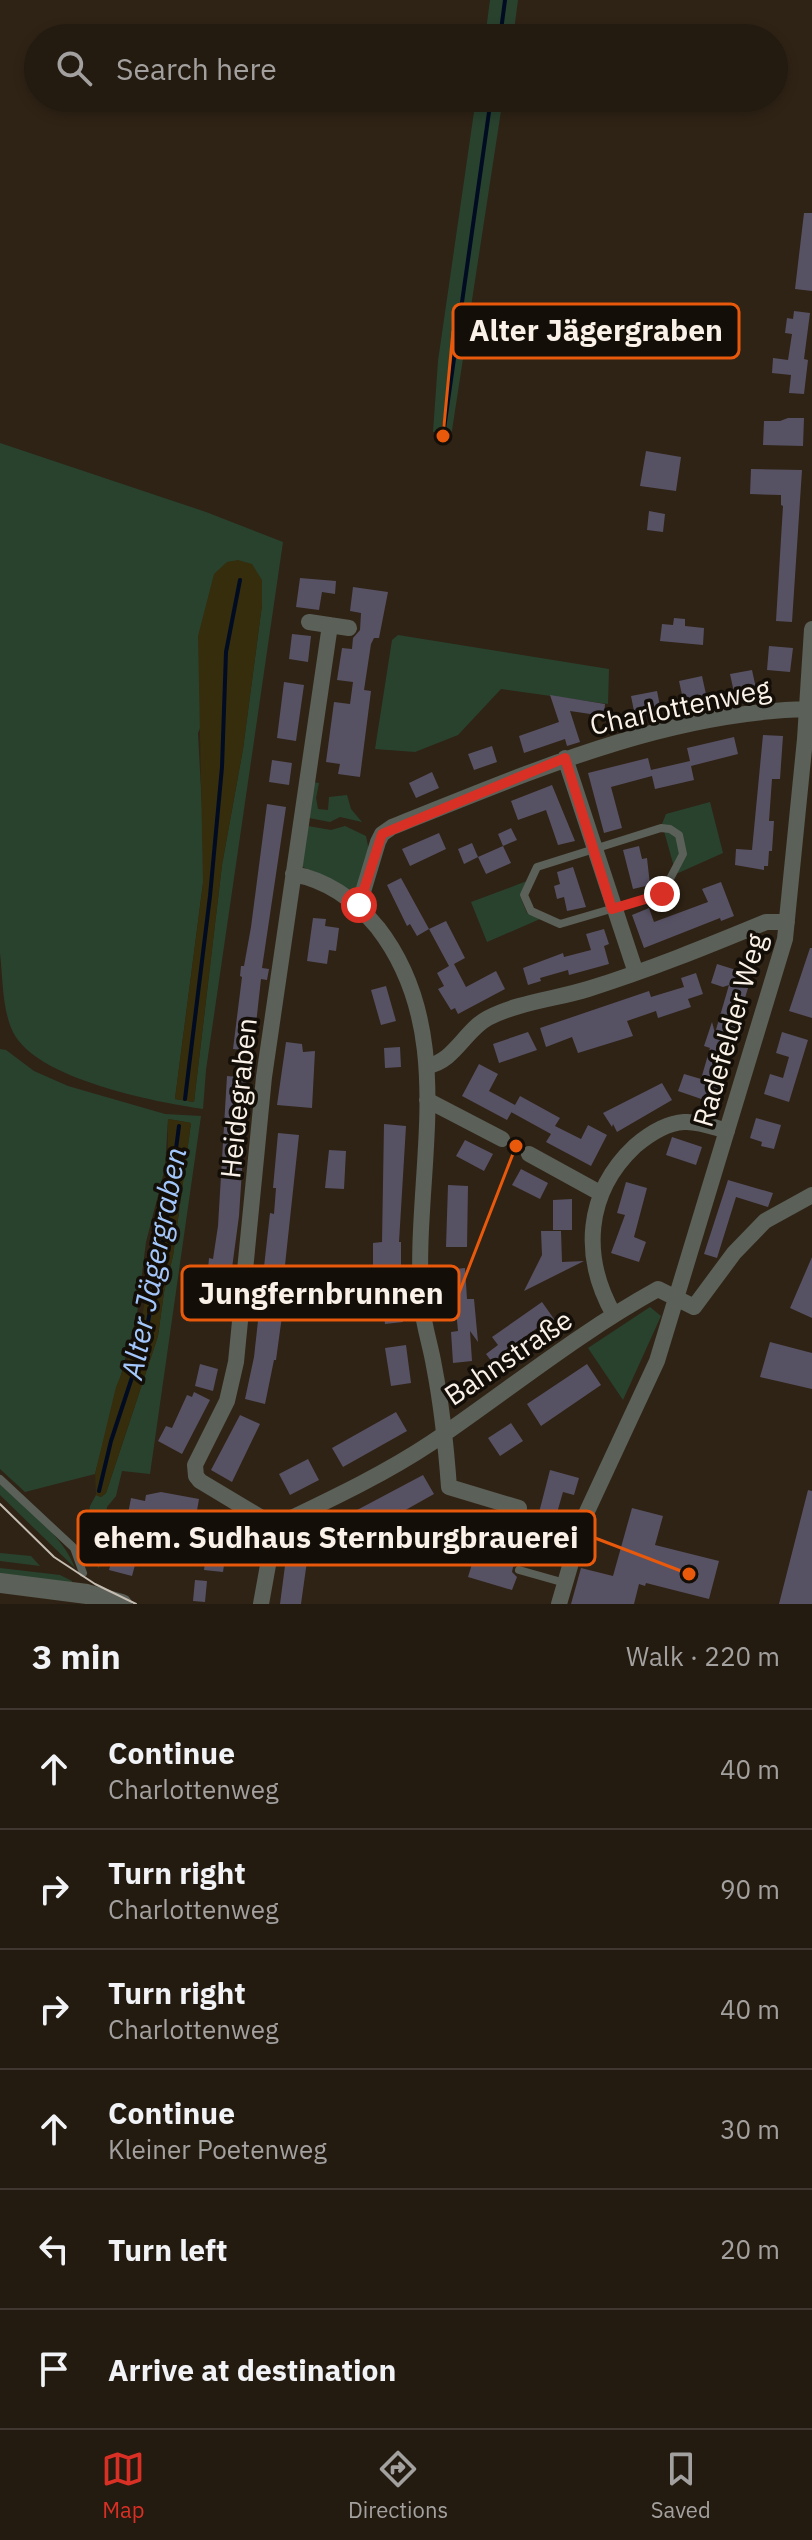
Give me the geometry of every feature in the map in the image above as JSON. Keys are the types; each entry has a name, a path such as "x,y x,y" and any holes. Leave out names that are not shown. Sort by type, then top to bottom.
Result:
{"street":[{"path":"309,622 349,628"},
{"name":"Heidegraben","path":"275,1526 200,1481 194,1471 227,1401 236,1362 264,1077 330,625"},
{"name":"Radefelder Weg","path":"559,1604 584,1518 657,1361 785,939 812,629"},
{"name":"Charlottenweg","path":"359,905 382,834 565,758 728,716 774,709 807,709"},
{"name":"Charlottenweg","path":"565,758 612,909 636,973"},
{"path":"293,874 307,876 359,905 386,939 416,1002 427,1066 421,1238 422,1308 445,1431 449,1487 519,1508"},
{"path":"427,1066 438,1064 448,1057 469,1032 500,1013 636,973 766,922 787,922"},
{"path":"427,1100 502,1139"},
{"path":"614,1315 595,1268 595,1209 600,1193 623,1159 640,1142 661,1129 680,1122 691,1122 727,1131"},
{"path":"529,1154 600,1193"},
{"name":"Bahnstraße","path":"275,1526 342,1493 432,1442 614,1315 658,1289 694,1307 755,1230 773,1216 812,1195"},
{"path":"261,1604 275,1526"},
{"path":"0,1583 87,1594 122,1604"}],"lane":[{"path":"661,828 679,835 683,854 662,894 560,924 531,911 524,895 537,867 593,849 661,828"},
{"path":"0,1479 74,1548 83,1573"},
{"path":"519,1570 565,1583"}],"green space":[{"path":"490,0 518,0 515,24 487,24"},
{"path":"474,112 501,112 451,437 433,432 438,361"},
{"path":"0,443 206,512 283,542 206,1070 203,1109 99,1086 46,1063 26,1049 13,1032 7,1014 0,953","holes":["262,580 262,605 243,749 222,865 194,1102 175,1099 203,883 198,733"]},
{"path":"398,635 609,669 608,704 501,689 458,735 415,752 375,749 392,640"},
{"path":"313,782 319,783 316,798 318,809 328,810 329,797 347,795 351,809 362,822 340,817 330,822 309,818"},
{"path":"710,802 723,853 676,874 662,824 666,814"},
{"path":"308,826 331,830 345,826 366,836 369,851 354,894 303,867"},
{"path":"527,881 520,896 527,913 540,919 487,942 471,902"},
{"path":"0,1049 6,1050 34,1071 68,1086 165,1114 201,1116 150,1474 122,1471 116,1496 107,1507 99,1569 83,1542 90,1506 96,1495 101,1497 106,1493 158,1336 173,1256 191,1123 168,1119 165,1168 146,1242 137,1314 95,1474 25,1492 0,1469"},
{"path":"650,1307 661,1316 623,1400 588,1348"},
{"path":"0,1484 52,1533 75,1568 0,1495"},
{"path":"0,1553 31,1556 40,1566 0,1561"},
{"path":"0,1568 60,1575 72,1581 72,1585 0,1576"}],"sand":[{"path":"238,560 252,564 262,580 262,605 243,749 222,865 194,1102 175,1099 203,883 198,636 214,574 227,562"},
{"path":"168,1119 191,1123 173,1256 158,1336 106,1493 101,1497 96,1495 95,1474 116,1387 140,1329 168,1165"}],"building":[{"path":"804,213 812,213 812,291 795,289"},
{"path":"794,311 810,313 804,359 808,360 804,394 789,393 791,375 772,373 773,358 788,360 792,334 785,333 787,318 793,319"},
{"path":"804,418 803,446 763,445 764,421"},
{"path":"646,451 681,457 676,491 640,486"},
{"path":"751,469 802,470 792,622 776,621 783,506 781,495 750,494"},
{"path":"649,511 665,514 663,532 647,530"},
{"path":"300,578 336,581 335,594 322,592 319,610 296,607"},
{"path":"353,587 388,592 379,638 374,638 371,644 364,690 371,691 360,777 338,774 340,764 326,762 334,702 350,704 353,682 337,680 342,648 352,649 353,638 360,630 361,613 350,611"},
{"path":"674,618 685,619 685,626 704,628 703,645 660,641 662,624 673,625"},
{"path":"292,634 311,636 308,662 289,659"},
{"path":"769,646 793,648 790,672 767,670"},
{"path":"752,670 757,693 735,697 730,674"},
{"path":"702,676 707,699 684,704 679,681"},
{"path":"284,682 304,685 296,741 277,738"},
{"path":"657,691 661,711 635,716 631,696"},
{"path":"550,695 605,704 604,716 570,711 580,742 567,746 565,739 524,753 519,736 559,722"},
{"path":"763,735 783,736 780,779 772,779 769,821 774,821 772,851 769,851 768,866 764,866 764,870 735,865 736,849 752,850"},
{"path":"734,737 738,754 691,766 694,780 655,789 652,776 611,787 622,828 604,833 588,773 648,758 651,770 690,761 687,748"},
{"path":"492,746 497,762 474,770 468,754"},
{"path":"272,760 292,763 289,785 269,782"},
{"path":"432,772 439,788 416,798 409,783"},
{"path":"552,785 575,841 558,845 546,810 518,820 511,801"},
{"path":"267,804 286,807 262,968 269,969 267,980 261,979 253,1051 233,1049 241,966 244,966 251,927"},
{"path":"511,828 517,840 503,846 498,834"},
{"path":"439,833 446,849 410,866 402,849"},
{"path":"472,843 478,857 464,864 458,849"},
{"path":"503,846 511,863 486,874 478,857"},
{"path":"639,846 642,859 647,858 650,885 633,889 623,850"},
{"path":"573,867 586,907 567,911 564,897 557,899 554,886 560,884 557,872"},
{"path":"401,878 429,929 417,936 410,924 407,926 387,885"},
{"path":"721,882 734,916 721,921 720,918 644,948 632,915 649,908 654,922 708,902 702,889"},
{"path":"313,918 326,919 325,926 339,928 336,951 329,950 327,964 307,961"},
{"path":"446,921 465,958 454,964 466,987 496,971 505,989 458,1014 455,1008 451,1010 438,989 444,986 437,973 449,966 429,929"},
{"path":"604,929 609,944 604,946 609,964 569,975 568,970 528,985 523,968 563,953 564,957 591,950 586,934"},
{"path":"812,948 812,1018 789,1011"},
{"path":"717,964 752,975 713,1103 678,1091 684,1074 701,1079 710,1048 704,1046 712,1022 715,1033 729,985 723,987 711,983"},
{"path":"696,973 703,994 688,999 691,1007 658,1018 656,1011 627,1021 633,1036 578,1053 572,1037 546,1047 540,1028 649,991 651,997 684,987 681,978"},
{"path":"386,986 396,1021 381,1025 371,990"},
{"path":"528,1032 537,1050 499,1063 493,1044"},
{"path":"782,1032 808,1040 789,1102 764,1094 770,1074 783,1078 789,1057 776,1053"},
{"path":"286,1042 302,1044 303,1052 315,1051 312,1108 277,1105"},
{"path":"400,1047 401,1067 385,1068 384,1048"},
{"path":"479,1064 498,1074 489,1091 515,1105 520,1096 560,1118 555,1126 581,1139 588,1125 607,1135 591,1166 546,1142 551,1134 511,1112 507,1120 462,1096"},
{"path":"227,1076 248,1078 239,1216 230,1283 207,1281 209,1258 213,1259 218,1226"},
{"path":"662,1083 672,1100 617,1132 613,1124 612,1127 603,1113"},
{"path":"756,1118 781,1125 774,1149 761,1146 762,1142 750,1138"},
{"path":"384,1124 406,1126 399,1242 401,1267 398,1268 403,1322 385,1324 379,1268 373,1268 373,1243 382,1242"},
{"path":"278,1133 299,1135 282,1316 276,1360 265,1404 245,1399 254,1357 270,1213 274,1214"},
{"path":"672,1137 702,1147 696,1165 666,1155"},
{"path":"465,1140 493,1154 484,1171 456,1156"},
{"path":"329,1150 346,1151 344,1189 325,1188"},
{"path":"521,1169 548,1183 540,1199 512,1185"},
{"path":"728,1180 773,1193 768,1207 736,1197 717,1258 704,1254"},
{"path":"626,1182 647,1188 634,1237 646,1242 639,1262 611,1253 625,1215 617,1213"},
{"path":"448,1185 468,1186 467,1247 446,1247"},
{"path":"572,1199 572,1230 553,1230 553,1200"},
{"path":"541,1231 561,1231 562,1262 584,1261 524,1291 542,1255"},
{"path":"812,1257 812,1318 790,1308"},
{"path":"465,1268 467,1299 474,1299 478,1342 470,1331 472,1361 453,1363 451,1332 458,1331 455,1300 448,1301 446,1270"},
{"path":"542,1302 559,1326 546,1335 540,1326 503,1352 510,1361 498,1370 486,1354 498,1345 492,1337"},
{"path":"770,1342 812,1353 812,1389 760,1377"},
{"path":"406,1345 411,1383 391,1386 385,1348"},
{"path":"200,1364 218,1369 213,1391 195,1386"},
{"path":"587,1364 601,1385 541,1426 527,1404"},
{"path":"194,1392 210,1400 182,1454 158,1441 166,1426 172,1428 187,1395 192,1397"},
{"path":"396,1412 407,1431 343,1467 332,1448"},
{"path":"240,1415 260,1424 232,1482 211,1470"},
{"path":"511,1423 523,1441 500,1456 488,1438"},
{"path":"308,1459 319,1480 290,1495 279,1474"},
{"path":"550,1470 579,1478 574,1495 563,1492 550,1537 534,1532"},
{"path":"423,1475 434,1494 370,1530 319,1553 310,1535"},
{"path":"808,1490 812,1491 812,1604 779,1604"},
{"path":"161,1492 199,1499 190,1550 166,1546 167,1539 140,1535 143,1516 128,1514 131,1498 145,1501 146,1495"},
{"path":"632,1508 663,1516 655,1545 719,1561 709,1599 646,1583 645,1586 639,1584 634,1604 571,1604 581,1568 613,1576"},
{"path":"439,1520 436,1537 432,1536 428,1566 400,1562 404,1538 420,1540 422,1526"},
{"path":"484,1525 510,1533 507,1543 525,1549 521,1563 513,1567 512,1572 517,1577 512,1590 468,1577"},
{"path":"115,1548 138,1554 132,1576 109,1570"},
{"path":"206,1555 225,1558 223,1572 204,1570"},
{"path":"286,1558 307,1561 301,1604 280,1604"},
{"path":"195,1580 207,1581 205,1602 193,1601"}],"waterway":[{"name":"Alter Jägergraben","path":"502,24 505,0"},
{"name":"Alter Jägergraben","path":"443,436 489,112"},
{"name":"Alter Jägergraben","path":"185,1099 222,767 226,652 240,580"},
{"name":"Alter Jägergraben","path":"99,1491 111,1441 145,1338 166,1225 179,1126"}],"tram line":[{"path":"0,1504 54,1557 95,1584 136,1604"}],"place":[{"name":"Alter Jägergraben","path":"443,436"},
{"name":"Jungfernbrunnen","path":"516,1146"},
{"name":"ehem. Sudhaus Sternburgbrauerei","path":"689,1574"}],"route":[{"path":"359,905 382,834 392,827 565,758 612,909 662,894"}]}
